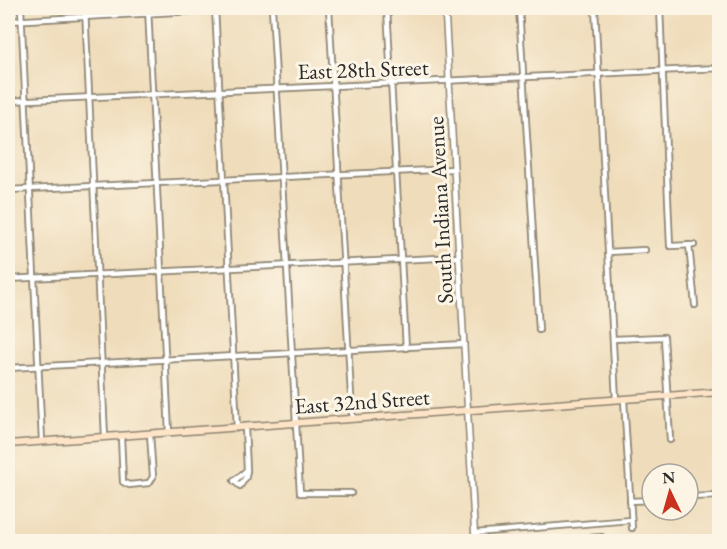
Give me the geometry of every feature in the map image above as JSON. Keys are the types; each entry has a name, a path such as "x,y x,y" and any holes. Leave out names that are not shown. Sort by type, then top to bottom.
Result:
{"main road":[{"name":"East 32nd Street","path":"8,444 720,393"}],"street":[{"path":"21,8 42,441"},
{"path":"85,8 105,437"},
{"path":"148,8 169,433"},
{"path":"8,21 250,8"},
{"path":"272,8 294,424 300,493 351,493"},
{"path":"329,8 348,351 354,419"},
{"path":"387,8 406,348"},
{"name":"South Indiana Avenue","path":"445,8 475,541"},
{"path":"519,8 538,330"},
{"path":"595,8 616,401"},
{"path":"660,8 670,246 691,245 695,305"},
{"path":"215,9 237,428"},
{"name":"East 28th Street","path":"8,101 720,68"},
{"path":"8,190 454,169"},
{"path":"608,252 645,250"},
{"path":"8,279 459,257"},
{"path":"613,339 664,337 670,440"},
{"path":"8,368 464,344"},
{"path":"624,400 632,528"},
{"path":"245,427 247,470"},
{"path":"121,436 123,482 129,485 149,483 153,477 150,434"},
{"path":"700,497 720,496"},
{"path":"630,501 640,501"},
{"path":"475,533 631,520"},
{"path":"541,542 602,537 609,542"},
{"path":"464,542 475,541"}]}
